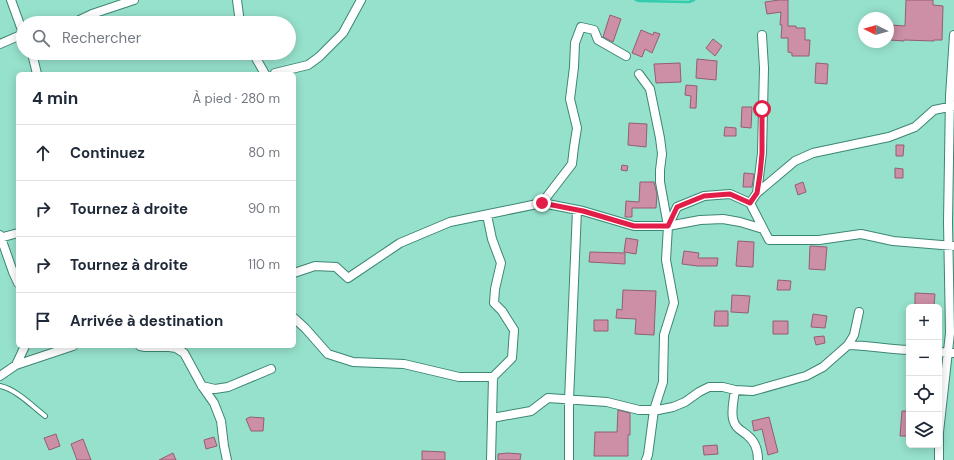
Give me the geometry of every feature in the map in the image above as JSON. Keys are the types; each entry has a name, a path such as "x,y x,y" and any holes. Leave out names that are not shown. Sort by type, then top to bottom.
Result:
{"street":[{"path":"10,0 16,16"},
{"path":"88,16 134,0"},
{"path":"237,0 239,16"},
{"path":"279,72 308,65 319,57 343,33 361,0"},
{"path":"542,203 572,164 577,128 570,99 575,43 581,28 594,30 598,40 626,56"},
{"path":"757,193 760,174 762,132 764,68 762,35"},
{"path":"939,460 939,432 951,352 951,246 948,222 954,35"},
{"path":"0,44 16,36"},
{"path":"34,60 37,72"},
{"path":"257,60 264,72"},
{"path":"639,74 650,89 660,138 662,154 660,182 668,226 666,260 674,303 664,335 663,382 654,410 646,460"},
{"path":"750,203 757,193 795,161 813,153 890,137 915,127 934,110 952,107"},
{"path":"668,226 677,207 704,196 730,194 750,203 768,240 819,240 861,234 892,241 951,246"},
{"path":"296,272 315,266 336,267 348,278 400,243 450,222 542,203 577,210 634,226 668,226 700,220 723,219 740,222 763,229"},
{"path":"569,460 577,210"},
{"path":"487,215 492,239 501,263 494,303 502,311 514,330 512,358 493,377 491,460"},
{"path":"16,233 0,237 16,279"},
{"path":"492,418 531,411 548,398 607,402 639,410 654,410 673,407 685,402 698,392 709,387 753,391 806,376 823,367 848,345 854,335 859,312"},
{"path":"296,320 328,354 353,362 404,364 459,377 493,377"},
{"path":"848,345 906,350"},
{"path":"16,365 24,348"},
{"path":"0,376 16,365 67,348"},
{"path":"176,348 184,353 202,386 214,403 221,421 227,460"},
{"path":"202,386 215,389 228,387 271,369"},
{"path":"735,390 732,409 733,420 739,430 748,435 756,445 758,460"}],"lane":[{"path":"0,386 6,387 44,416"}],"building":[{"path":"788,0 788,26 805,28 805,40 810,40 809,56 792,56 792,53 788,52 788,38 781,38 781,12 767,14 765,2"},
{"path":"906,0 933,0 933,5 943,6 942,40 894,40 894,25 905,26"},
{"path":"610,15 621,19 613,42 603,37"},
{"path":"641,30 653,35 654,32 660,34 652,53 645,49 642,57 632,53"},
{"path":"713,39 722,46 715,56 706,48"},
{"path":"697,59 717,61 716,80 696,78"},
{"path":"680,63 681,82 656,83 654,64"},
{"path":"816,63 828,64 827,84 815,83"},
{"path":"686,85 697,86 696,108 690,108 691,96 685,95"},
{"path":"742,107 752,107 751,128 741,127"},
{"path":"629,123 647,124 646,147 628,145"},
{"path":"725,127 736,128 736,136 724,136"},
{"path":"896,145 904,145 903,156 896,156"},
{"path":"622,165 628,166 627,171 621,170"},
{"path":"895,168 903,169 903,178 895,178"},
{"path":"744,173 754,174 752,187 743,187"},
{"path":"640,182 654,182 657,194 656,208 632,208 632,217 625,217 626,201 639,202"},
{"path":"803,182 806,192 798,195 795,185"},
{"path":"626,238 638,240 636,254 624,252"},
{"path":"738,241 754,242 753,267 736,266"},
{"path":"810,246 827,247 825,270 809,269"},
{"path":"684,251 699,253 698,258 718,258 717,266 682,264"},
{"path":"590,252 625,253 625,264 589,262"},
{"path":"778,280 791,281 790,290 777,290"},
{"path":"623,290 656,291 654,335 635,334 636,319 616,318 617,309 622,310"},
{"path":"915,293 935,294 934,304 915,304"},
{"path":"732,295 750,296 748,313 731,312"},
{"path":"715,311 728,311 728,326 714,326"},
{"path":"813,314 827,316 825,328 811,327"},
{"path":"594,320 608,320 608,331 594,331"},
{"path":"773,321 788,321 788,334 773,334"},
{"path":"824,336 825,343 816,345 814,337"},
{"path":"618,410 630,413 628,456 594,456 595,432 617,432"},
{"path":"902,411 906,411 906,436 900,436"},
{"path":"250,417 264,418 263,431 251,431 246,419"},
{"path":"769,417 778,452 768,455 762,429 754,431 752,421"},
{"path":"56,434 60,446 49,450 44,438"},
{"path":"214,437 217,446 206,449 204,440"},
{"path":"83,439 91,460 77,460 71,444"},
{"path":"717,445 718,454 704,455 703,446"},
{"path":"422,451 445,452 445,460 422,460"},
{"path":"173,453 176,460 159,460"},
{"path":"498,454 521,454 520,460 498,460"}],"waterway":[{"path":"636,0 689,2 694,0"}],"route":[{"path":"542,203 583,211 634,226 668,226 677,207 704,196 730,194 750,203 757,193 760,174 762,153 762,109"}]}
